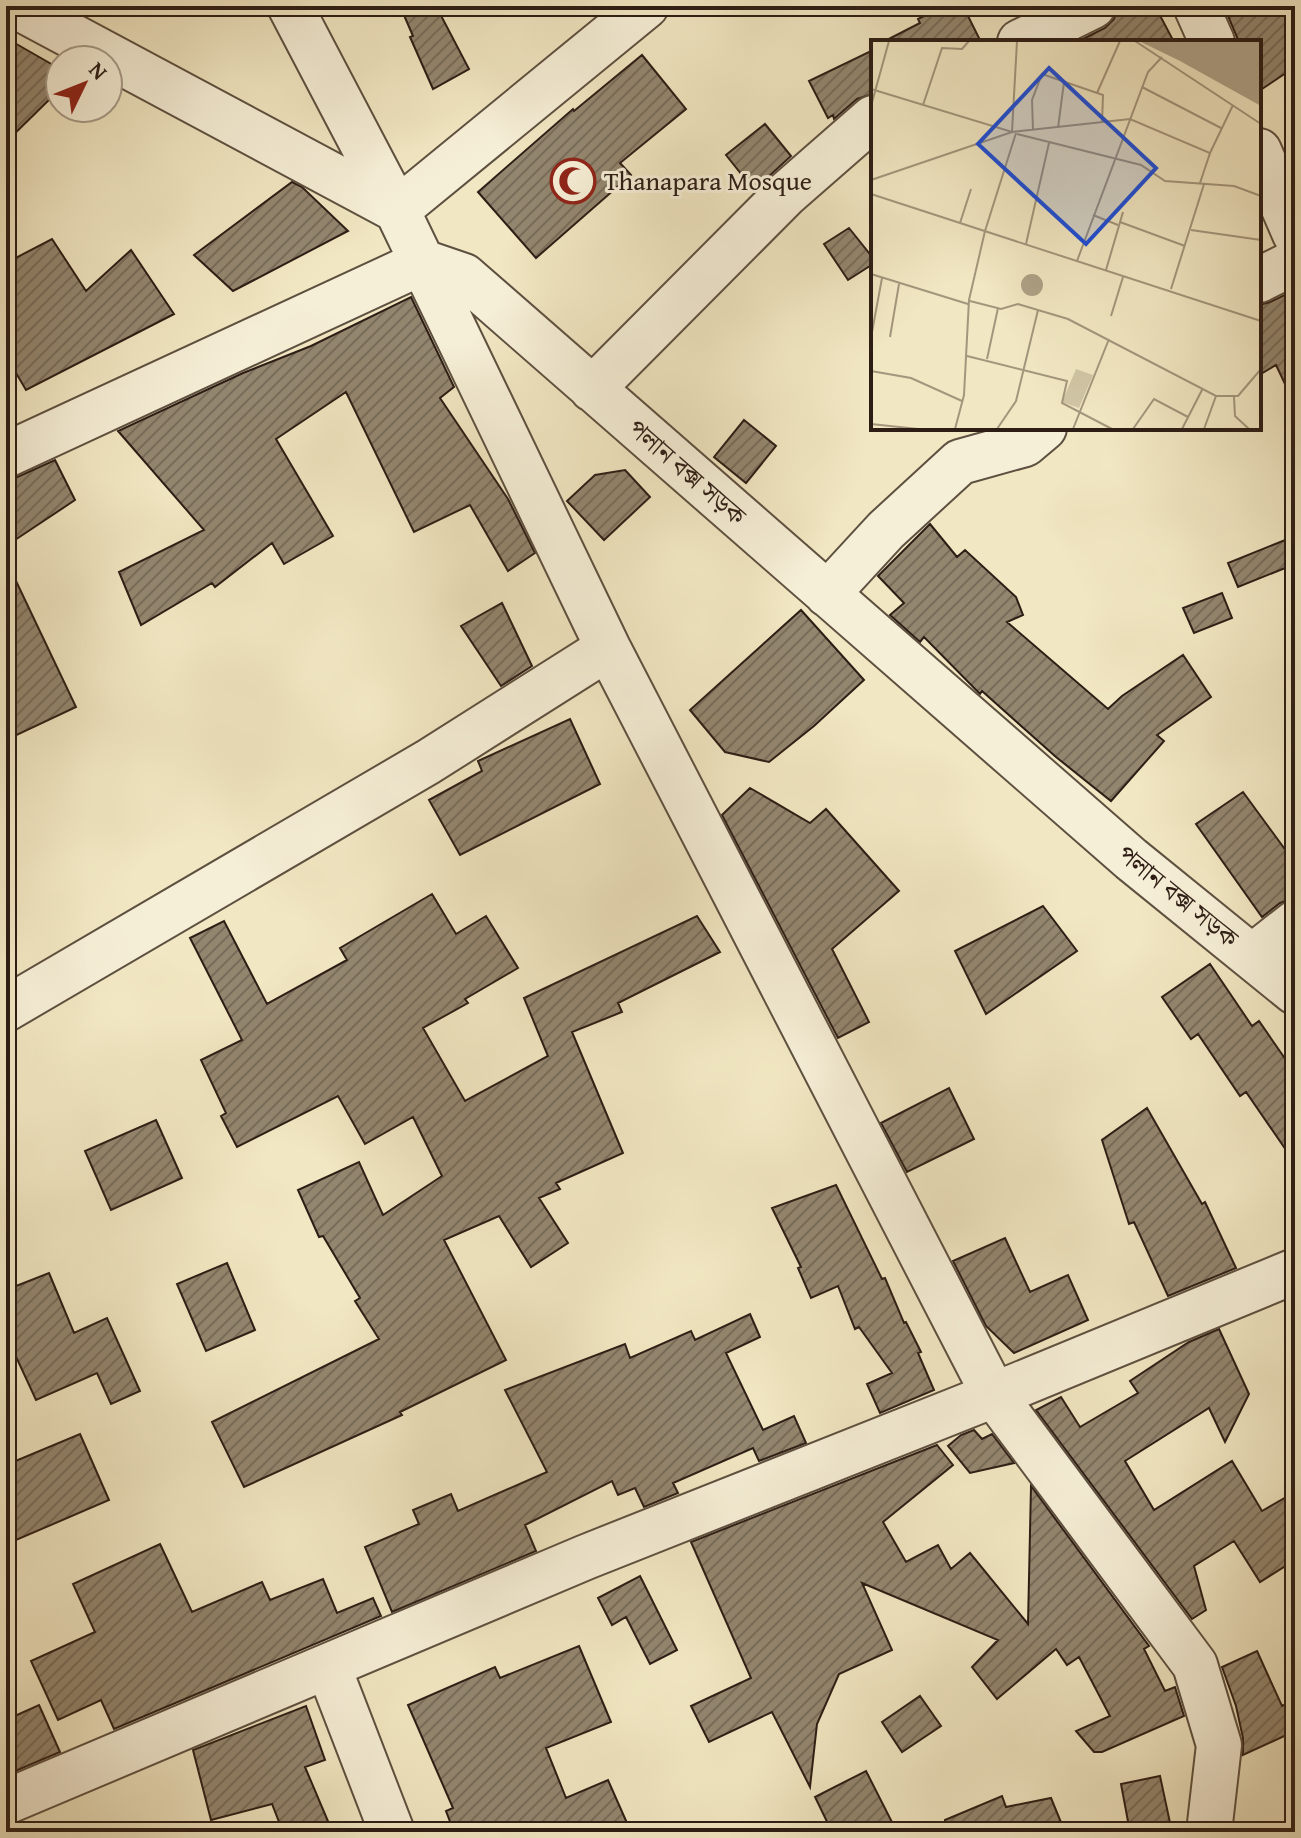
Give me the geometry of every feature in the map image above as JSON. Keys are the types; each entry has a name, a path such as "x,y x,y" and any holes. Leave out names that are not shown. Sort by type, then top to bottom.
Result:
{"street":[{"path":"16,6 397,210"},
{"path":"290,6 423,262 608,648 994,1395 1195,1665 1219,1745 1209,1832"},
{"path":"397,210 646,6"},
{"path":"1024,40 1093,6"},
{"path":"1196,6 1211,40"},
{"path":"592,389 785,195 871,120"},
{"path":"1261,156 1295,234"},
{"path":"6,455 423,262"},
{"name":"পলান বক্স সড়ক","path":"423,262 464,276 1131,859 1295,992"},
{"path":"1261,279 1295,262"},
{"path":"827,594 886,530 960,462 1025,444 1042,430"},
{"path":"6,1009 428,762 608,648"},
{"path":"1253,956 1295,923"},
{"path":"6,1802 586,1557 1295,1271"},
{"path":"328,1666 392,1832"}],"building":[{"path":"400,6 436,6 469,69 433,89"},
{"path":"945,6 963,6 980,40 887,40 920,23 918,19"},
{"path":"1119,6 1155,6 1173,40 1081,40 1105,28 1114,19"},
{"path":"1245,6 1287,6 1295,20 1295,67 1261,90 1261,40 1238,40 1228,16"},
{"path":"6,38 44,60 44,105 6,142"},
{"path":"871,51 871,95 857,99 834,119 833,115 828,118 809,81"},
{"path":"642,55 686,109 620,163 631,175 536,258 478,192 573,109"},
{"path":"765,124 791,156 754,190 726,155"},
{"path":"292,182 302,187 348,231 233,291 194,255"},
{"path":"849,228 871,256 871,265 848,280 824,244"},
{"path":"52,239 86,291 131,250 174,314 26,390 6,356 6,263"},
{"path":"1295,290 1295,405 1276,365 1261,374 1261,304"},
{"path":"411,297 454,387 440,398 508,499 535,553 508,571 470,505 414,532 346,392 276,439 333,536 284,564 272,543 215,587 212,583 141,625 119,572 204,530 118,431 243,373 311,346"},
{"path":"744,420 776,446 746,483 714,457"},
{"path":"55,460 75,500 6,546 6,487 15,478"},
{"path":"625,470 650,497 604,540 567,501 595,475"},
{"path":"930,524 957,557 965,550 1016,597 1023,615 1007,622 1108,709 1183,655 1211,697 1157,735 1164,741 1111,801 982,691 980,694 924,637 920,642 890,615 904,603 878,576"},
{"path":"1295,536 1295,564 1238,587 1228,563"},
{"path":"6,560 76,707 6,740"},
{"path":"1222,593 1232,618 1194,633 1183,608"},
{"path":"502,603 532,666 501,686 461,626"},
{"path":"801,610 864,680 769,762 725,752 690,710"},
{"path":"570,719 600,784 460,855 429,800 482,771 478,761"},
{"path":"750,788 810,823 826,809 899,891 832,949 869,1022 838,1038 722,815"},
{"path":"1243,792 1295,863 1295,899 1280,903 1262,917 1196,824"},
{"path":"432,894 456,934 486,916 518,968 465,999 468,1003 423,1028 465,1101 548,1056 524,998 697,916 720,952 618,1003 622,1012 572,1032 623,1153 556,1183 560,1189 539,1198 568,1243 531,1267 499,1216 444,1240 506,1360 400,1412 402,1415 244,1487 212,1422 379,1339 355,1301 360,1298 323,1236 319,1237 298,1190 359,1162 383,1215 442,1176 413,1117 365,1144 338,1096 237,1147 221,1116 226,1113 201,1060 242,1040 190,938 224,921 267,1004 347,960 340,948"},
{"path":"1043,906 1077,951 986,1014 955,951"},
{"path":"1210,964 1252,1026 1259,1021 1295,1073 1295,1163 1246,1092 1240,1096 1198,1034 1191,1039 1162,997"},
{"path":"949,1088 974,1139 907,1172 881,1123"},
{"path":"1147,1108 1202,1204 1205,1202 1236,1268 1168,1296 1134,1222 1129,1224 1102,1140"},
{"path":"156,1120 182,1178 111,1210 85,1151"},
{"path":"836,1185 921,1352 918,1353 934,1390 880,1413 867,1384 892,1373 859,1327 855,1329 838,1286 811,1298 798,1268 801,1267 772,1208"},
{"path":"1005,1238 1030,1292 1068,1275 1088,1320 1014,1353 986,1326 953,1261"},
{"path":"227,1263 255,1330 206,1351 177,1284"},
{"path":"49,1273 74,1333 107,1318 140,1391 111,1404 97,1373 36,1400 6,1335 6,1290"},
{"path":"750,1314 760,1337 726,1353 763,1430 794,1416 806,1443 759,1461 753,1448 673,1483 678,1493 644,1507 635,1488 618,1495 612,1481 525,1525 536,1551 392,1612 365,1547 419,1524 413,1510 451,1494 458,1511 547,1472 505,1390 625,1344 630,1358 691,1331 695,1340"},
{"path":"1219,1329 1249,1394 1225,1442 1209,1408 1125,1461 1154,1510 1232,1461 1262,1511 1295,1492 1295,1560 1260,1582 1234,1541 1194,1566 1206,1610 1192,1619 1036,1410 1061,1397 1080,1427 1138,1393 1130,1381 1189,1342"},
{"path":"974,1430 982,1439 992,1434 1014,1463 970,1473 948,1446 961,1435"},
{"path":"80,1434 109,1500 16,1540 6,1517 6,1465"},
{"path":"937,1445 953,1465 883,1522 906,1562 938,1545 951,1569 970,1553 1028,1624 1031,1486 1149,1646 1144,1649 1165,1691 1175,1687 1184,1716 1102,1752 1094,1752 1076,1731 1110,1716 1079,1657 1067,1665 1056,1649 997,1699 972,1667 998,1640 862,1583 892,1650 839,1674 817,1724 810,1787 772,1712 709,1742 691,1706 751,1678 691,1542"},
{"path":"160,1544 192,1612 262,1582 270,1600 323,1579 337,1613 373,1598 381,1616 114,1729 101,1700 58,1720 31,1661 95,1632 73,1584"},
{"path":"640,1576 677,1650 650,1664 626,1617 612,1625 598,1598"},
{"path":"579,1646 611,1722 546,1748 566,1798 608,1780 631,1832 454,1832 446,1811 453,1808 408,1705 495,1667 500,1678"},
{"path":"1257,1651 1282,1706 1295,1700 1295,1731 1243,1755 1243,1738 1236,1706 1222,1667"},
{"path":"920,1696 941,1726 902,1752 882,1722"},
{"path":"39,1705 60,1752 6,1775 6,1720"},
{"path":"306,1706 325,1760 305,1767 330,1826 315,1832 283,1832 272,1804 211,1820 193,1750"},
{"path":"866,1771 897,1832 832,1832 815,1797"},
{"path":"1160,1776 1172,1832 1130,1832 1121,1784"},
{"path":"1002,1796 1006,1807 1051,1798 1065,1832 928,1832 945,1820"}],"place":[{"name":"Thanapara Mosque","path":"573,181"}]}
